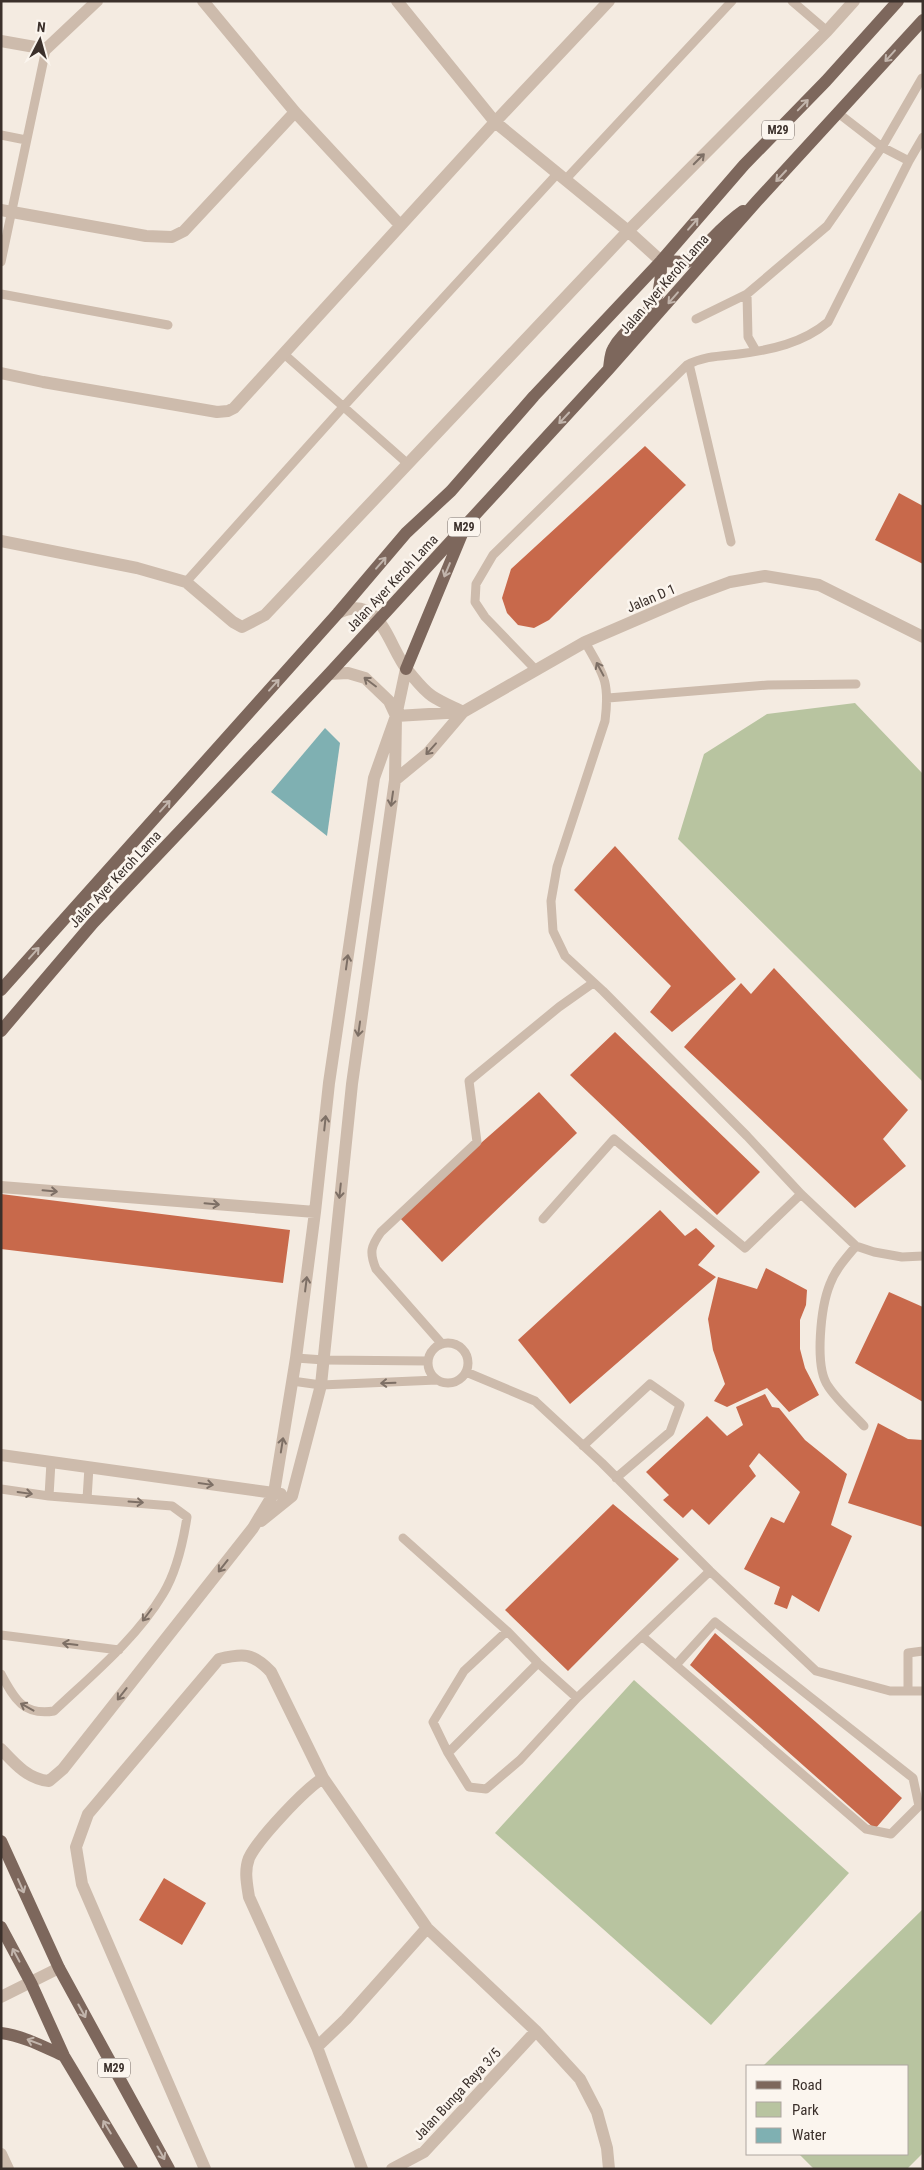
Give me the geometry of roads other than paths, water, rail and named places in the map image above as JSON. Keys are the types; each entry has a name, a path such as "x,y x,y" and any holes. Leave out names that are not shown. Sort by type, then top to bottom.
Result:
{"main road":[{"name":"Jalan Ayer Keroh Lama","path":"1,990 338,613 406,533 450,491 534,396 661,261 744,165 826,81 898,1"},
{"name":"Jalan Ayer Keroh Lama","path":"1,1031 93,923 329,674 466,525 608,370 757,201 923,20"},
{"path":"608,370 613,349 631,327 648,312 656,300 661,285 661,261 687,262 702,250 725,223 757,201"},
{"path":"406,669 466,525"},
{"name":"M29","path":"1,1841 59,1968 169,2169"},
{"name":"M29","path":"1,1927 31,1982 64,2056 132,2169"},
{"path":"1,2033 11,2034 36,2043 64,2056"}],"street":[{"path":"1,41 46,49 97,1"},
{"path":"203,1 295,112 400,225"},
{"path":"1,373 62,386 218,412 228,412 241,403 400,225 609,1"},
{"path":"1,541 136,568 186,582 233,622 242,627 255,622 265,615 628,231 827,31 854,1"},
{"path":"402,3 495,122 628,231 661,261"},
{"path":"7,211 146,236 172,237 184,231 295,112"},
{"name":"Jalan D 1","path":"396,716 463,712 585,642 722,585 765,576 819,585 923,637"},
{"path":"338,613 350,607 364,610 378,619 406,669 430,696 463,712 428,753 395,780"},
{"path":"1,1749 18,1768 36,1778 49,1781 63,1769 253,1528 274,1493 296,1358 329,1083 374,778 396,716 406,669"},
{"path":"253,1528 292,1496 321,1386 337,1214 352,1084 395,780 396,716 389,701 365,678 348,673 329,674"},
{"path":"1,1187 315,1212"},
{"path":"1,1455 292,1496"},
{"path":"205,2169 82,1884 76,1847 88,1814 219,1660 237,1655 258,1659 271,1672 323,1778 427,1928 536,2031 580,2079 598,2112 607,2148 609,2169"},
{"path":"323,1778 308,1787 258,1844 248,1859 245,1877 249,1897 317,2047 362,2169"},
{"path":"317,2047 346,2019 427,1928"},
{"path":"1,1997 59,1968"},
{"name":"Jalan Bunga Raya 3/5","path":"392,2169 424,2152 536,2031"},
{"path":"1,2154 8,2169"}],"lane":[{"path":"186,582 344,406 561,177 732,1"},
{"path":"792,1 827,31"},
{"path":"1,262 7,211 26,140 46,49"},
{"path":"696,319 747,294 827,226 882,146 922,78"},
{"path":"838,113 882,146 908,161"},
{"path":"1,135 26,140"},
{"path":"536,670 485,617 475,602 476,584 493,555 687,364 699,358 756,352 784,345 815,333 828,322 908,161 923,137"},
{"path":"1,294 168,325"},
{"path":"747,294 748,337 756,352"},
{"path":"284,354 408,464"},
{"path":"687,364 690,368 731,542"},
{"path":"585,642 604,674 608,698 606,721 557,868 551,901 553,930 565,956 856,1246 874,1252 902,1257 923,1256"},
{"path":"608,698 768,685 856,684"},
{"path":"442,1344 376,1269 372,1258 372,1244 381,1232 477,1142 470,1081 559,1007 592,983"},
{"path":"543,1219 614,1139 745,1248 802,1194"},
{"path":"856,1246 840,1265 830,1285 822,1326 819,1357 826,1385 864,1426"},
{"path":"292,1381 321,1386 437,1380 448,1384 459,1381 466,1372 468,1364 466,1354 460,1347 442,1344 432,1350 428,1361 430,1372 437,1380"},
{"path":"296,1358 428,1361"},
{"path":"466,1372 535,1401 816,1671 890,1691 923,1691"},
{"path":"583,1446 650,1384 680,1405 670,1432 616,1478"},
{"path":"49,1496 51,1462"},
{"path":"87,1499 90,1468"},
{"path":"1,1489 49,1496 172,1506 187,1518 183,1546 164,1593 119,1650 54,1711 42,1713 15,1700 1,1674"},
{"path":"403,1538 507,1630 538,1663 578,1698"},
{"path":"507,1630 464,1671 433,1722 448,1754 469,1787 486,1789 520,1760 578,1698 710,1570"},
{"path":"643,1637 866,1829 891,1834 919,1806 913,1778 715,1622 676,1665"},
{"path":"1,1635 119,1650"},
{"path":"908,1691 908,1653 923,1651"},
{"path":"448,1754 538,1663"}],"water":[{"path":"325,728 340,743 327,836 271,792"}]}
